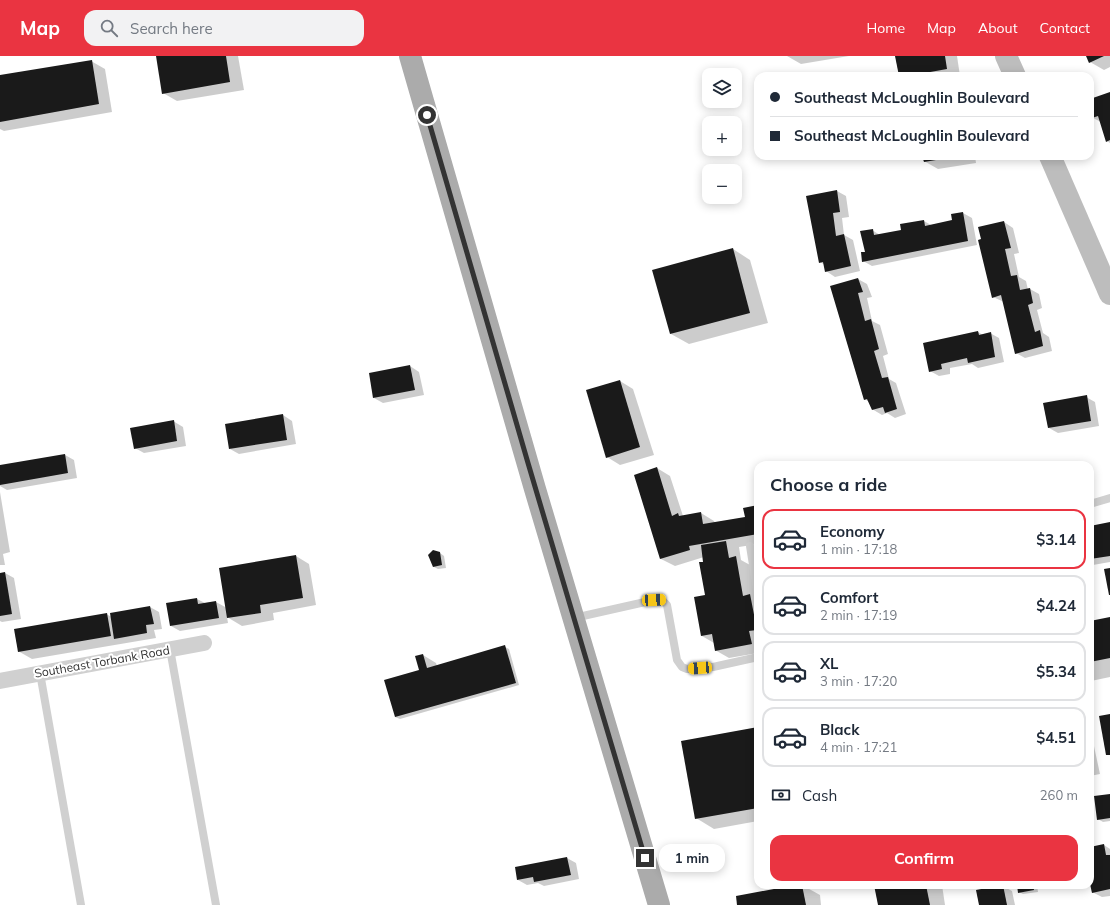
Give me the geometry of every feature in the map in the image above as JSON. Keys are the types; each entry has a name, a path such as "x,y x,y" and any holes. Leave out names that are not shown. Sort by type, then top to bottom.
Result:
{"main road":[{"path":"410,56 573,618 659,905"},
{"path":"1006,56 1013,72"},
{"path":"1052,160 1110,294"}],"street":[{"name":"Southeast Torbank Road","path":"0,680 204,643"}],"lane":[{"path":"1094,503 1110,498"},
{"path":"750,546 754,571"},
{"path":"573,618 654,600 662,600 667,605 678,660 682,667 687,669 713,668 754,658"},
{"path":"170,649 216,905"},
{"path":"40,673 81,905"}],"building":[{"path":"156,56 226,56 230,82 162,94"},
{"path":"895,56 945,56 947,69 930,72 898,72"},
{"path":"1086,56 1104,56 1089,63"},
{"path":"92,60 99,104 0,122 0,75"},
{"path":"1110,92 1110,140 1106,142 1098,116 1094,117 1094,98"},
{"path":"923,160 936,160 924,162"},
{"path":"837,190 840,212 833,213 836,236 844,234 851,266 825,272 823,262 819,263 806,196"},
{"path":"963,212 968,241 862,262 861,252 865,252 860,231 873,229 874,235 901,230 900,224 924,220 925,226 952,220 951,214"},
{"path":"1004,221 1011,248 1005,249 1011,276 1017,275 1020,290 1030,288 1033,303 1028,305 1035,332 1040,330 1043,346 1015,354 1001,295 992,298 978,240 981,239 978,227"},
{"path":"733,248 750,313 670,334 652,270"},
{"path":"858,278 863,292 858,293 865,321 871,319 879,349 874,351 882,378 888,377 897,409 885,413 883,407 872,410 867,399 864,400 830,286"},
{"path":"978,331 979,335 991,332 995,357 968,363 967,358 941,364 942,369 929,372 923,343"},
{"path":"410,365 415,390 373,398 369,373"},
{"path":"620,380 640,447 606,458 586,390"},
{"path":"1087,395 1091,421 1048,428 1043,403"},
{"path":"283,414 287,440 229,449 225,424"},
{"path":"174,420 177,441 134,449 130,428"},
{"path":"65,454 68,473 0,485 0,465"},
{"path":"657,467 672,516 678,513 679,516 701,512 703,524 745,517 743,508 754,506 754,535 689,546 690,550 660,559 634,475"},
{"path":"1110,522 1110,556 1094,558 1094,525"},
{"path":"726,541 729,558 736,556 743,596 750,594 754,615 754,630 749,631 752,644 715,651 712,634 701,636 694,597 705,595 699,562 703,562 701,545"},
{"path":"433,550 440,552 442,565 433,567 428,555"},
{"path":"296,555 303,598 260,605 261,613 227,618 219,568"},
{"path":"1110,568 1110,595 1109,595 1104,569"},
{"path":"5,572 12,614 0,616 0,573"},
{"path":"197,598 198,604 216,601 219,618 170,626 166,603"},
{"path":"150,606 154,624 146,625 147,633 114,639 110,613"},
{"path":"107,613 111,636 18,652 14,629"},
{"path":"1110,617 1110,658 1094,661 1094,620"},
{"path":"505,645 516,683 395,717 384,680 419,670 415,656 423,654 427,668"},
{"path":"1110,714 1110,755 1106,755 1099,716"},
{"path":"754,728 754,809 695,819 681,741"},
{"path":"1110,794 1110,818 1097,820 1094,796"},
{"path":"1104,844 1106,855 1110,855 1110,889 1092,893 1091,889 1094,889 1094,846"},
{"path":"567,857 571,875 534,882 533,877 517,880 515,867"},
{"path":"774,889 803,889 806,905 737,905 736,896"},
{"path":"875,889 927,889 930,905 878,905"},
{"path":"1004,889 1007,905 979,905 976,890"},
{"path":"1018,889 1034,889 1034,890 1018,893"}],"route":[{"path":"427,115 573,618 645,858"}]}
